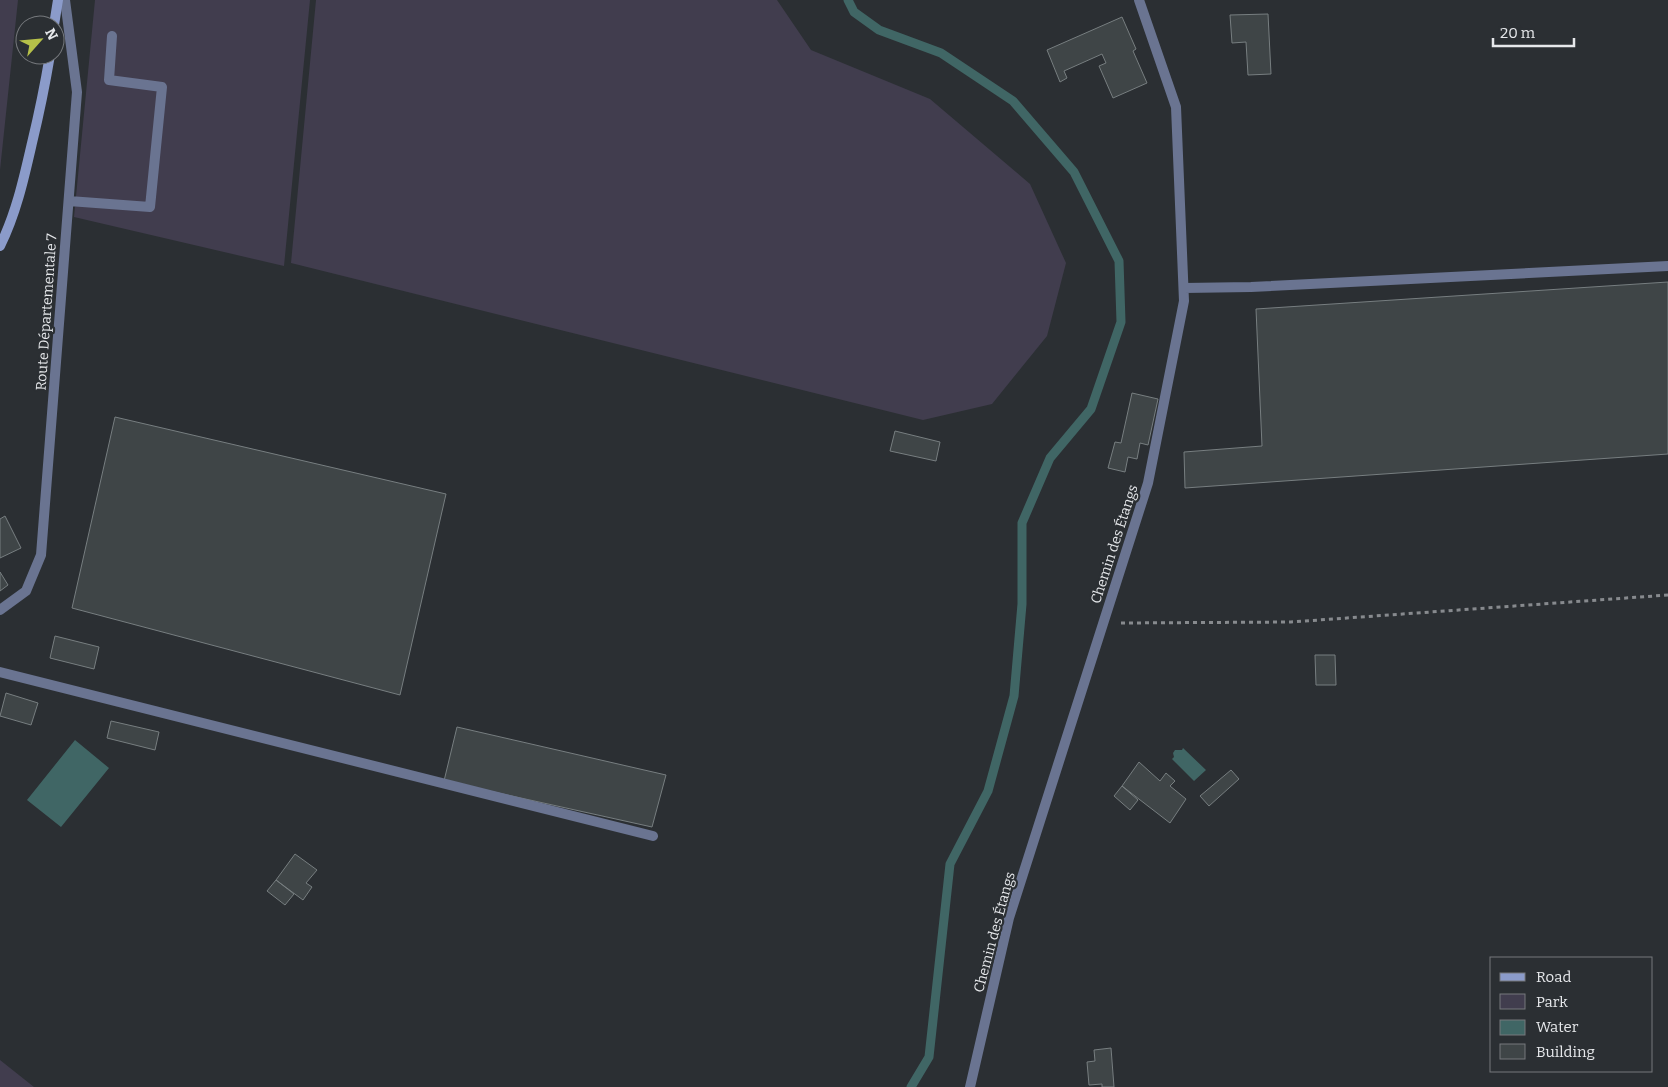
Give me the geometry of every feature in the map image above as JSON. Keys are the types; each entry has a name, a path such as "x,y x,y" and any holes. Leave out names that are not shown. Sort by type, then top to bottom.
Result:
{"main road":[{"path":"56,15 58,0"},
{"path":"0,246 6,235 22,185 49,65"}],"lane":[{"name":"Route Départementale 7","path":"0,610 26,591 41,556 77,92 65,0"},
{"name":"Chemin des Étangs","path":"970,1087 1009,918 1148,483 1184,301 1176,107 1138,0"},
{"path":"68,201 150,207 162,87 109,80 112,36"},
{"path":"1184,288 1252,287 1668,266"},
{"path":"0,672 653,836"}],"path":[{"path":"1103,624 1291,622 1668,595"}],"green space":[{"path":"0,0 18,0 15,15 0,170"},
{"path":"95,0 310,0 284,266 74,217"},
{"path":"316,0 777,0 811,50 930,99 1030,184 1066,263 1047,336 992,404 923,420 291,263"},
{"path":"0,1060 34,1087 0,1087"}],"water":[{"path":"75,740 109,768 61,827 27,800"},
{"path":"1183,748 1206,770 1194,781 1172,759 1175,750 1182,750"}],"building":[{"path":"1268,14 1271,74 1248,75 1246,42 1232,43 1230,15"},
{"path":"1122,17 1136,49 1133,51 1147,83 1113,98 1099,66 1106,63 1102,54 1064,71 1067,78 1060,82 1047,50"},
{"path":"1668,282 1668,454 1185,488 1184,452 1262,446 1256,309"},
{"path":"1132,393 1158,399 1148,445 1140,443 1137,459 1128,457 1125,472 1108,468 1115,442 1121,443"},
{"path":"115,417 446,494 400,695 72,608"},
{"path":"895,431 940,442 936,461 890,451"},
{"path":"5,516 21,548 0,558 0,519"},
{"path":"0,572 8,585 0,591"},
{"path":"55,636 99,647 94,669 50,658"},
{"path":"1315,655 1335,655 1336,685 1316,685"},
{"path":"6,693 38,703 31,725 0,716"},
{"path":"111,721 159,732 155,750 107,738"},
{"path":"457,727 666,775 652,827 444,781"},
{"path":"1139,762 1160,781 1166,773 1175,781 1170,786 1186,799 1170,823 1122,786"},
{"path":"1231,770 1239,779 1209,806 1200,796"},
{"path":"1122,786 1138,800 1130,810 1114,796"},
{"path":"295,854 317,870 306,883 312,887 303,900 276,880"},
{"path":"276,880 294,894 285,905 267,891"},
{"path":"1111,1048 1114,1087 1102,1087 1102,1084 1089,1085 1087,1062 1095,1061 1094,1050"}],"waterway":[{"path":"848,0 854,12 879,30 941,53 1013,101 1074,172 1119,261 1121,322 1091,409 1050,458 1022,523 1022,604 1014,696 988,791 950,864 929,1057 911,1087"}]}
